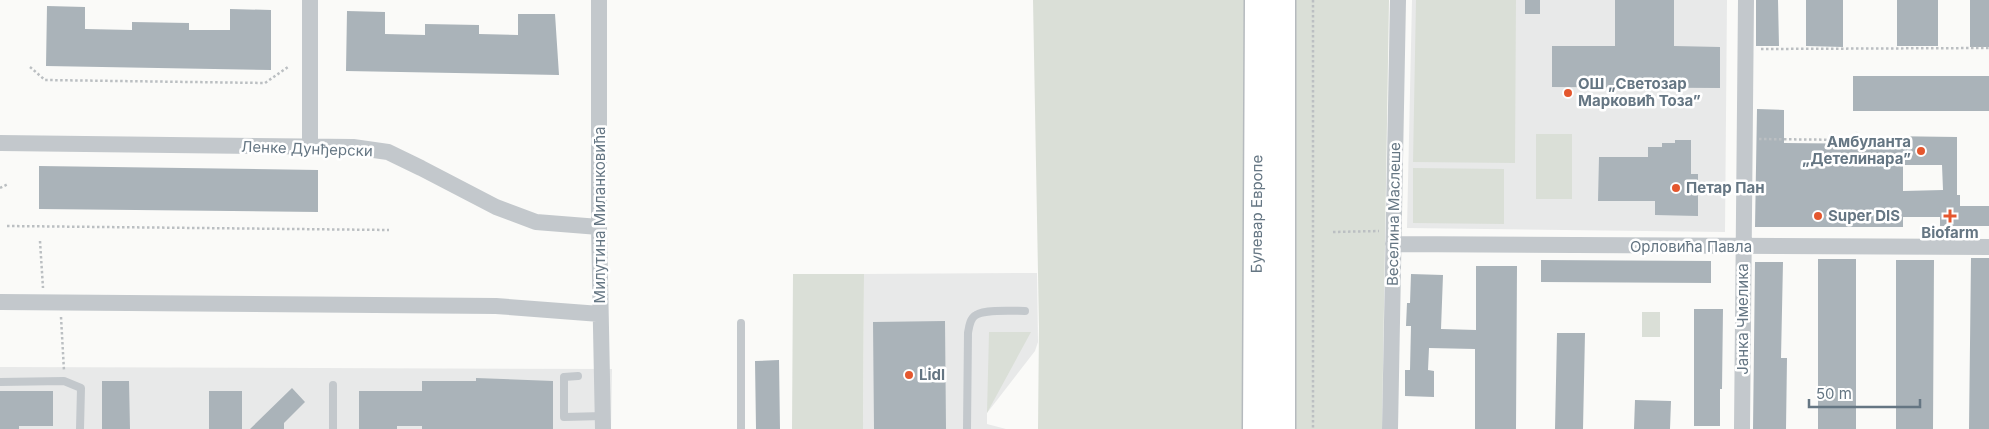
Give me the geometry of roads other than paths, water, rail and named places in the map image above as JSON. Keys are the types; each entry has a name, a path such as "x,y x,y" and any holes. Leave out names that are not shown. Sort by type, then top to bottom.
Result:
{"main road":[{"name":"Булевар Европе","path":"1256,429 1258,0"},
{"name":"Булевар Европе","path":"1282,0 1282,429"}],"street":[{"path":"310,0 310,148"},
{"name":"Милутина Миланковића","path":"599,0 599,227 603,423"},
{"name":"Веселина Маслеше","path":"1390,429 1398,0"},
{"name":"Јанка Чмелика","path":"1742,429 1746,0"},
{"name":"Ленке Дунђерски","path":"0,143 353,147 388,152 496,207 536,222 599,227"},
{"name":"Орловића Павла","path":"1393,237 1743,247 1989,247"},
{"path":"0,302 496,306 600,314"}],"lane":[{"path":"967,429 968,333 972,319 980,313 1025,311"},
{"path":"741,323 741,429"},
{"path":"578,376 564,377 564,417 603,423"},
{"path":"0,382 64,380 81,388 80,429"},
{"path":"333,385 333,429"}],"place":[{"name":"ОШ „Светозар Марковић Тоза”","path":"1568,93"},
{"name":"Амбуланта „Детелинара”","path":"1921,151"},
{"name":"Петар Пан","path":"1676,188"},
{"name":"Super DIS","path":"1818,216"},
{"name":"Biofarm","path":"1950,216"},
{"name":"Lidl","path":"909,375"}]}
